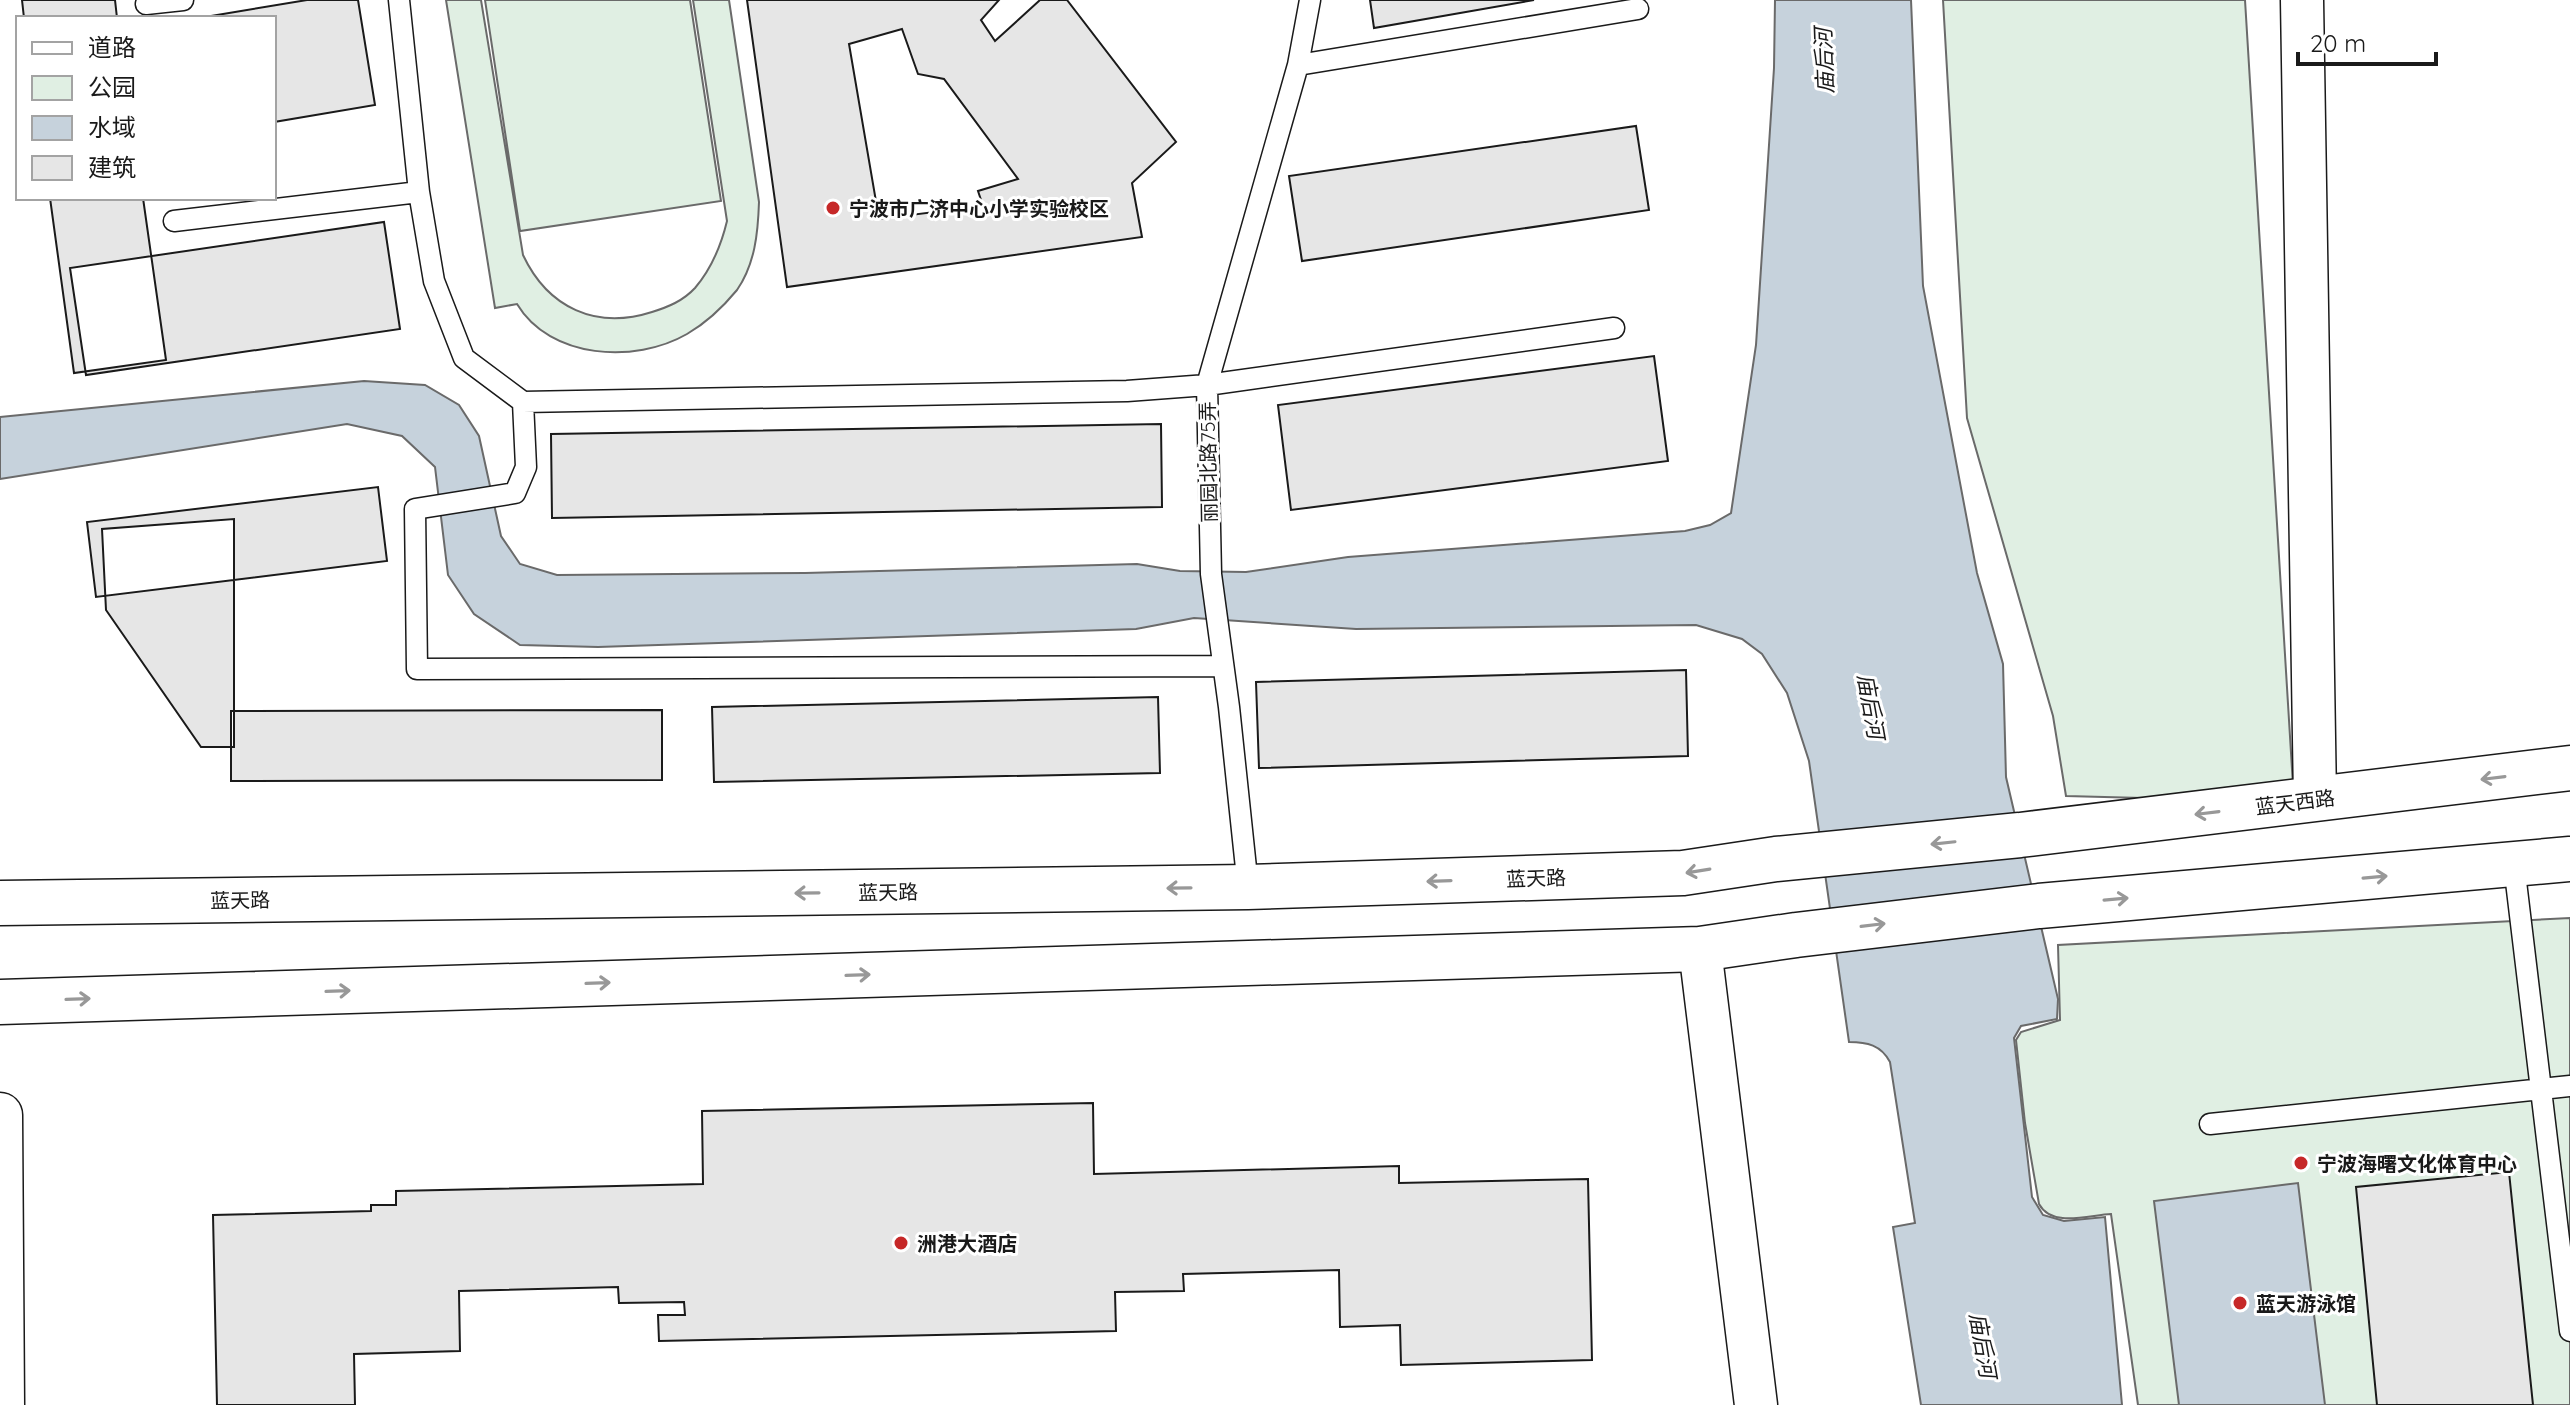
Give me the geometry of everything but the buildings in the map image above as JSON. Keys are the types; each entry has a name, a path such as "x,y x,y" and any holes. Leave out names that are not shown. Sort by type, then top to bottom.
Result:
{"street":[{"path":"2302,0 2315,799"},
{"name":"蓝天西路","path":"1776,859 2020,835 2570,768"},
{"name":"蓝天路","path":"0,903 1248,887 1683,873 1776,859"},
{"path":"0,1002 1700,949 2039,906 2570,859"},
{"path":"1700,949 1756,1405"},
{"path":"0,1115 2,1405"}],"lane":[{"path":"146,4 183,0"},
{"path":"399,0 419,192 434,281 464,358 523,402 1127,391 1207,385 1614,328"},
{"name":"丽园北路75弄","path":"1248,887 1211,574 1207,385 1298,65 1310,0"},
{"path":"1298,65 1638,9"},
{"path":"174,221 419,192"},
{"path":"523,402 526,467 515,493 415,509 417,669 1223,666"},
{"path":"2514,865 2570,1331"},
{"path":"2210,1124 2570,1086"}],"green space":[{"path":"446,0 481,0 523,255 533,273 560,301 593,316 612,318 652,312 680,300 701,280 719,248 727,221 693,0 729,0 759,214 748,270 737,290 707,320 666,344 643,350 595,351 572,346 550,336 532,322 517,304 495,308"},
{"path":"485,0 690,0 721,201 520,231"},
{"path":"1943,0 2245,0 2294,802 2066,796 2053,716 1967,418"},
{"name":"宁波海曙文化体育中心","path":"2570,918 2570,1405 2138,1405 2111,1214 2062,1218 2053,1216 2039,1204 2025,1123 2016,1040 2021,1032 2060,1020 2058,945"}],"water":[{"name":"庙后河","path":"1775,0 1911,0 1923,286 1977,573 2003,664 2006,777 2058,999 2057,1019 2021,1026 2014,1038 2032,1197 2043,1215 2064,1221 2105,1217 2122,1405 1921,1405 1893,1227 1915,1223 1890,1062 1873,1046 1849,1042 1809,761 1787,693 1762,654 1742,639 1696,625 1356,629 1194,618 1136,629 598,647 520,645 474,614 448,575 435,467 402,436 347,424 0,479 0,417 364,381 425,385 459,405 479,436 501,536 520,564 557,575 805,573 1137,564 1180,571 1246,572 1348,557 1685,531 1710,525 1731,513 1756,345 1774,68"},
{"name":"蓝天游泳馆","path":"2298,1183 2325,1405 2179,1405 2154,1201"}],"place":[{"name":"宁波市广济中心小学实验校区","path":"833,208"},
{"name":"宁波海曙文化体育中心","path":"2301,1163"},
{"name":"洲港大酒店","path":"901,1243"},
{"name":"蓝天游泳馆","path":"2240,1303"}]}
